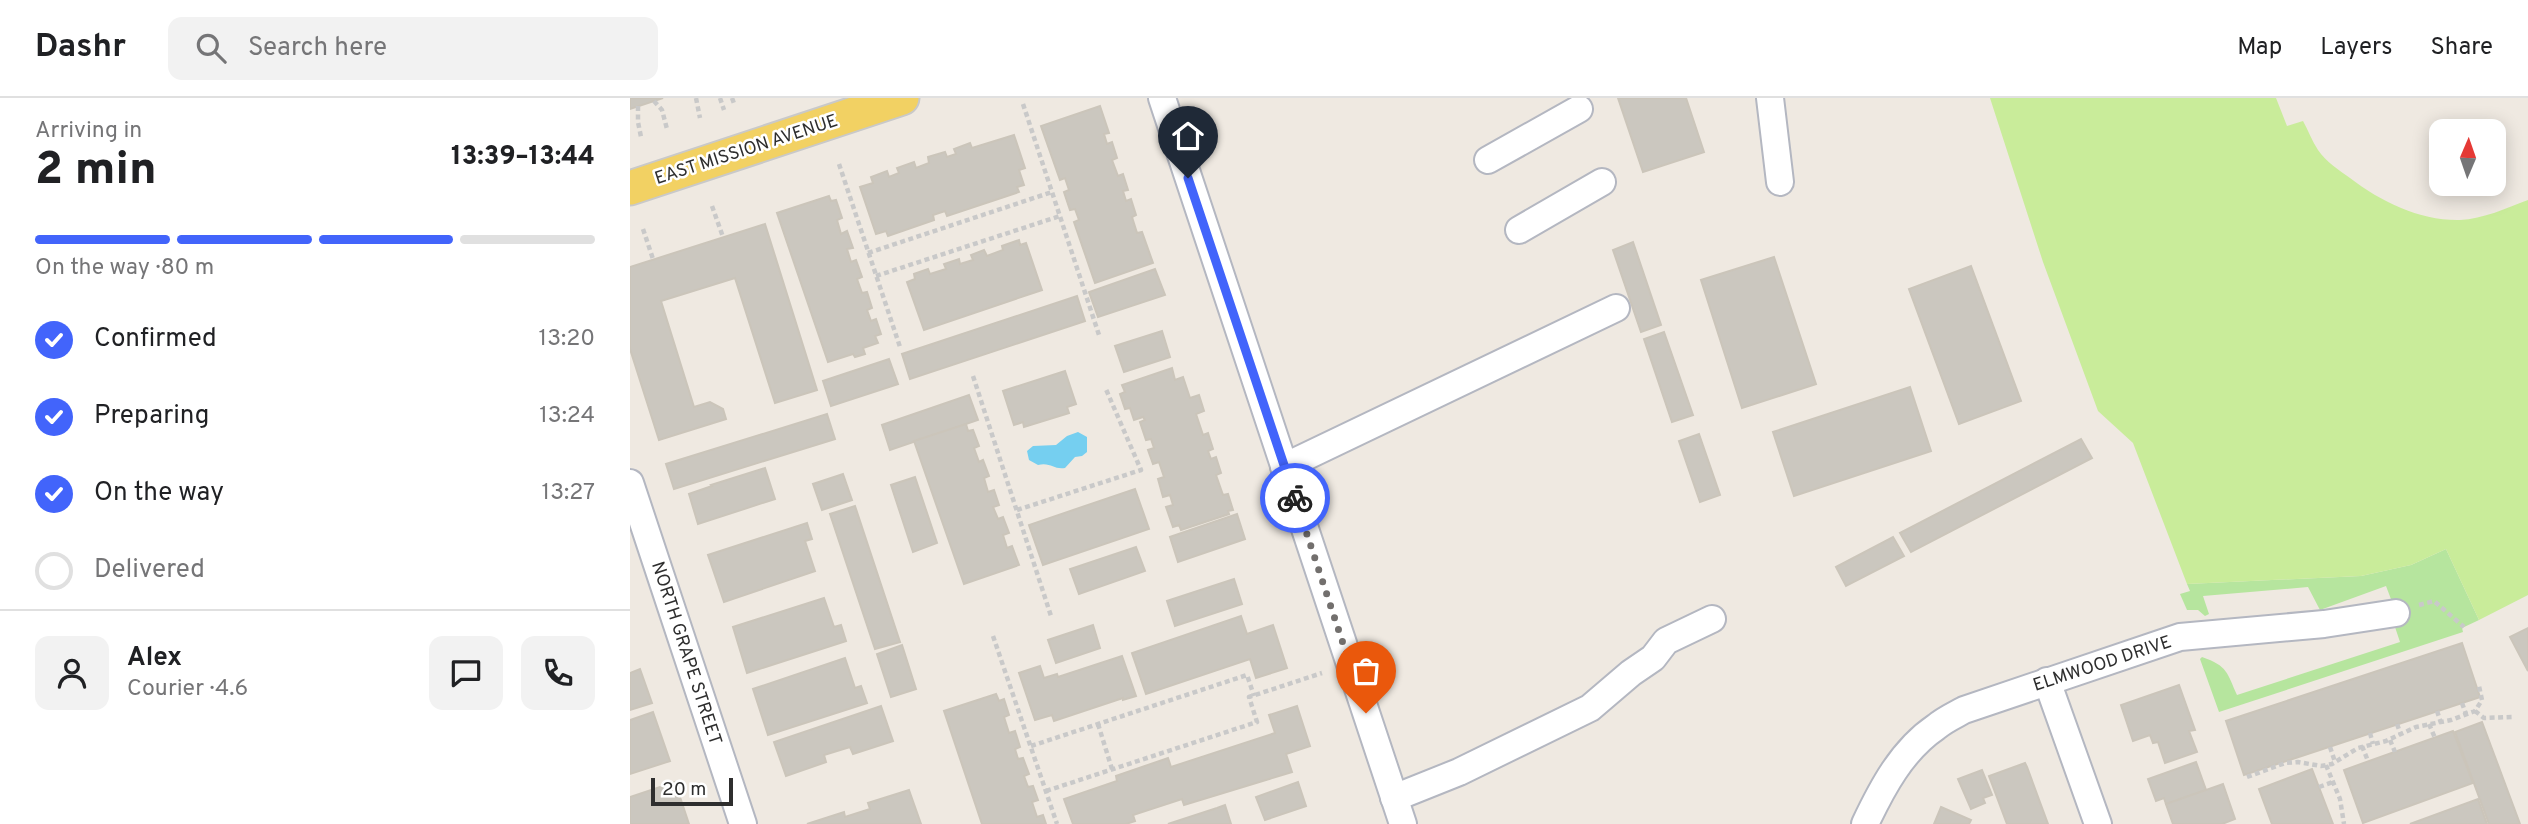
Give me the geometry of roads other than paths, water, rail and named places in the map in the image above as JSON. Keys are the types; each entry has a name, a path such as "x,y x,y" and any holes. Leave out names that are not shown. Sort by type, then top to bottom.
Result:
{"main road":[{"name":"EAST MISSION AVENUE","path":"630,188 902,98"}],"street":[{"path":"1162,98 1403,824"},
{"path":"1770,98 1780,182"},
{"path":"1488,160 1579,109"},
{"path":"1519,230 1602,182"},
{"path":"1284,467 1616,308"},
{"name":"NORTH GRAPE STREET","path":"630,483 743,824"},
{"name":"ELMWOOD DRIVE","path":"1865,824 1879,793 1916,744 1936,727 1964,710 2180,637 2324,624 2396,613"},
{"path":"1394,798 1459,772 1590,708 1653,658 1665,641 1712,619"},
{"path":"2047,681 2098,824"}],"water":[{"path":"1078,432 1087,437 1087,452 1075,457 1065,468 1038,465 1029,460 1027,451 1033,446 1056,445 1067,436"}]}
